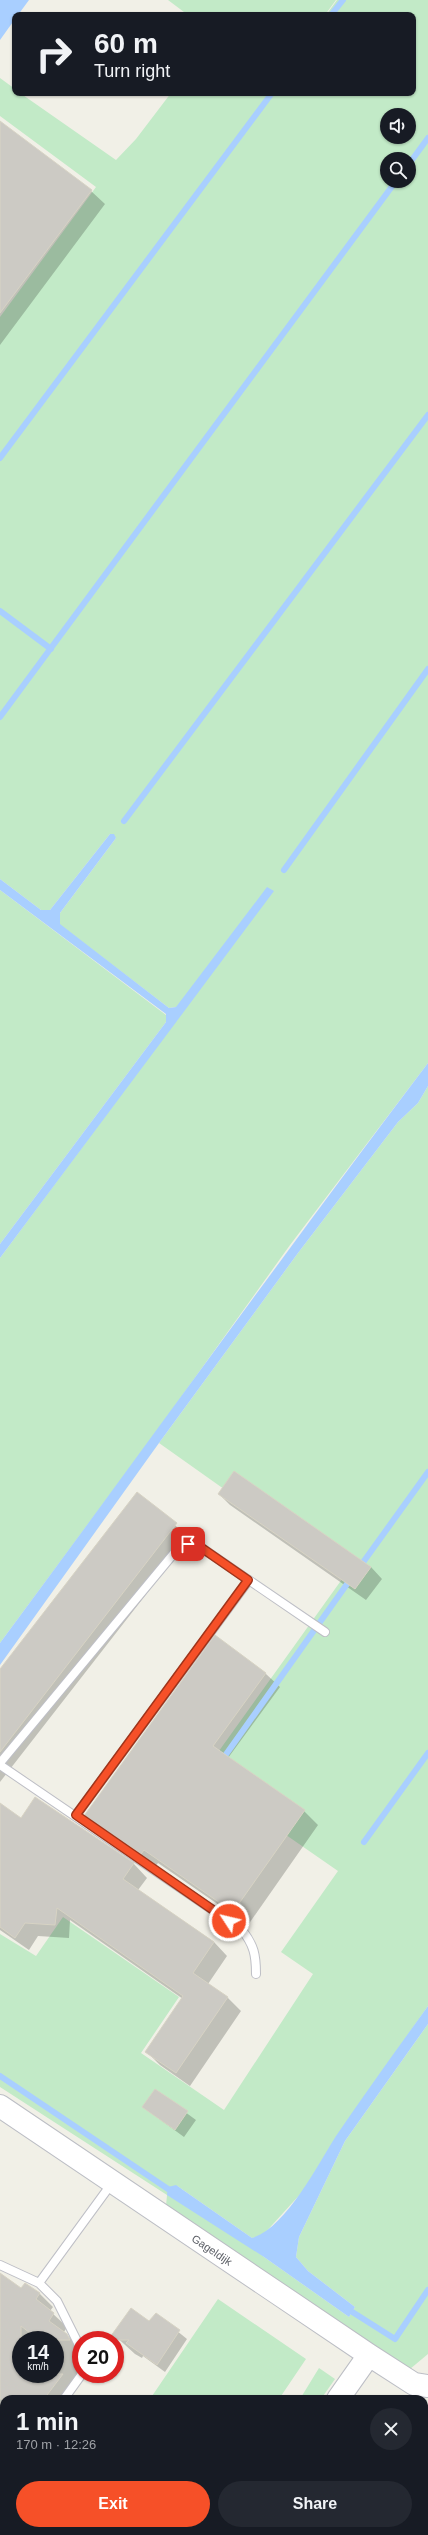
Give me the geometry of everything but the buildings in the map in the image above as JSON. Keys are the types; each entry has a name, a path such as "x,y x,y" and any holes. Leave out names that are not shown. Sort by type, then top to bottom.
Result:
{"street":[{"name":"Gageldijk","path":"0,2106 369,2355 414,2384 428,2386"},
{"path":"341,2395 369,2355"}],"lane":[{"path":"256,1974 256,1953 251,1941 242,1930 0,1764 180,1546 196,1544 325,1632"},
{"path":"76,1815 248,1580"},
{"path":"39,2283 112,2183"},
{"path":"0,2265 39,2283 57,2300 72,2331"},
{"path":"67,2395 76,2383"}],"green space":[{"path":"168,0 336,0 327,12 184,12"},
{"path":"337,0 428,0 428,1063 290,1245 151,1439 0,1643 0,1258 181,1014 176,1007 169,1008 59,924 60,913 116,838 110,834 50,910 41,910 0,879 0,317 96,187 0,116 0,78 12,87 12,96 24,96 116,160 136,139 169,96 416,96 416,12 328,12"},
{"path":"0,890 166,1015 166,1022 0,1244"},
{"path":"428,1086 428,2006 336,2137 304,2190 263,2235 252,2238 176,2185 264,2257 349,2317 355,2307 308,2271 296,2257 299,2237 345,2141 428,2024 428,2354 410,2369 166,2206 167,2195 0,2087 0,1934 36,1956 63,1917 179,1997 141,2053 224,2110 313,1974 281,1952 338,1871 201,1776 345,1575 159,1443 298,1253 398,1122 418,1103"},
{"path":"218,2299 306,2359 282,2395 153,2395"},
{"path":"319,2368 335,2379 324,2395 302,2395"}],"water":[{"path":"0,0 29,0 20,12 12,12 12,23 0,40"},
{"path":"110,834 114,834 116,838 60,913 60,924 169,1008 176,1007 267,887 274,891 0,1258 0,1244 166,1022 166,1014 0,890 0,879 41,910 50,910"},
{"path":"428,1063 428,1086 418,1103 398,1122 298,1253 159,1443 0,1665 0,1643 320,1207"},
{"path":"428,2006 428,2024 345,2141 299,2237 296,2257 308,2271 355,2307 349,2317 264,2257 167,2195 168,2187 176,2185 252,2238 265,2232 289,2209 300,2194 336,2136"}],"waterway":[{"path":"333,12 343,0"},
{"path":"0,458 270,96"},
{"path":"416,154 428,138"},
{"path":"0,717 391,188"},
{"path":"124,821 428,415"},
{"path":"0,611 51,649"},
{"path":"284,870 428,669"},
{"path":"359,1568 428,1472"},
{"path":"222,1760 352,1577"},
{"path":"364,1842 428,1753"},
{"path":"0,2076 174,2193"},
{"path":"346,2308 395,2339 428,2290"}],"route":[{"path":"188,1544 196,1544 248,1580 76,1815 229,1921"}]}
